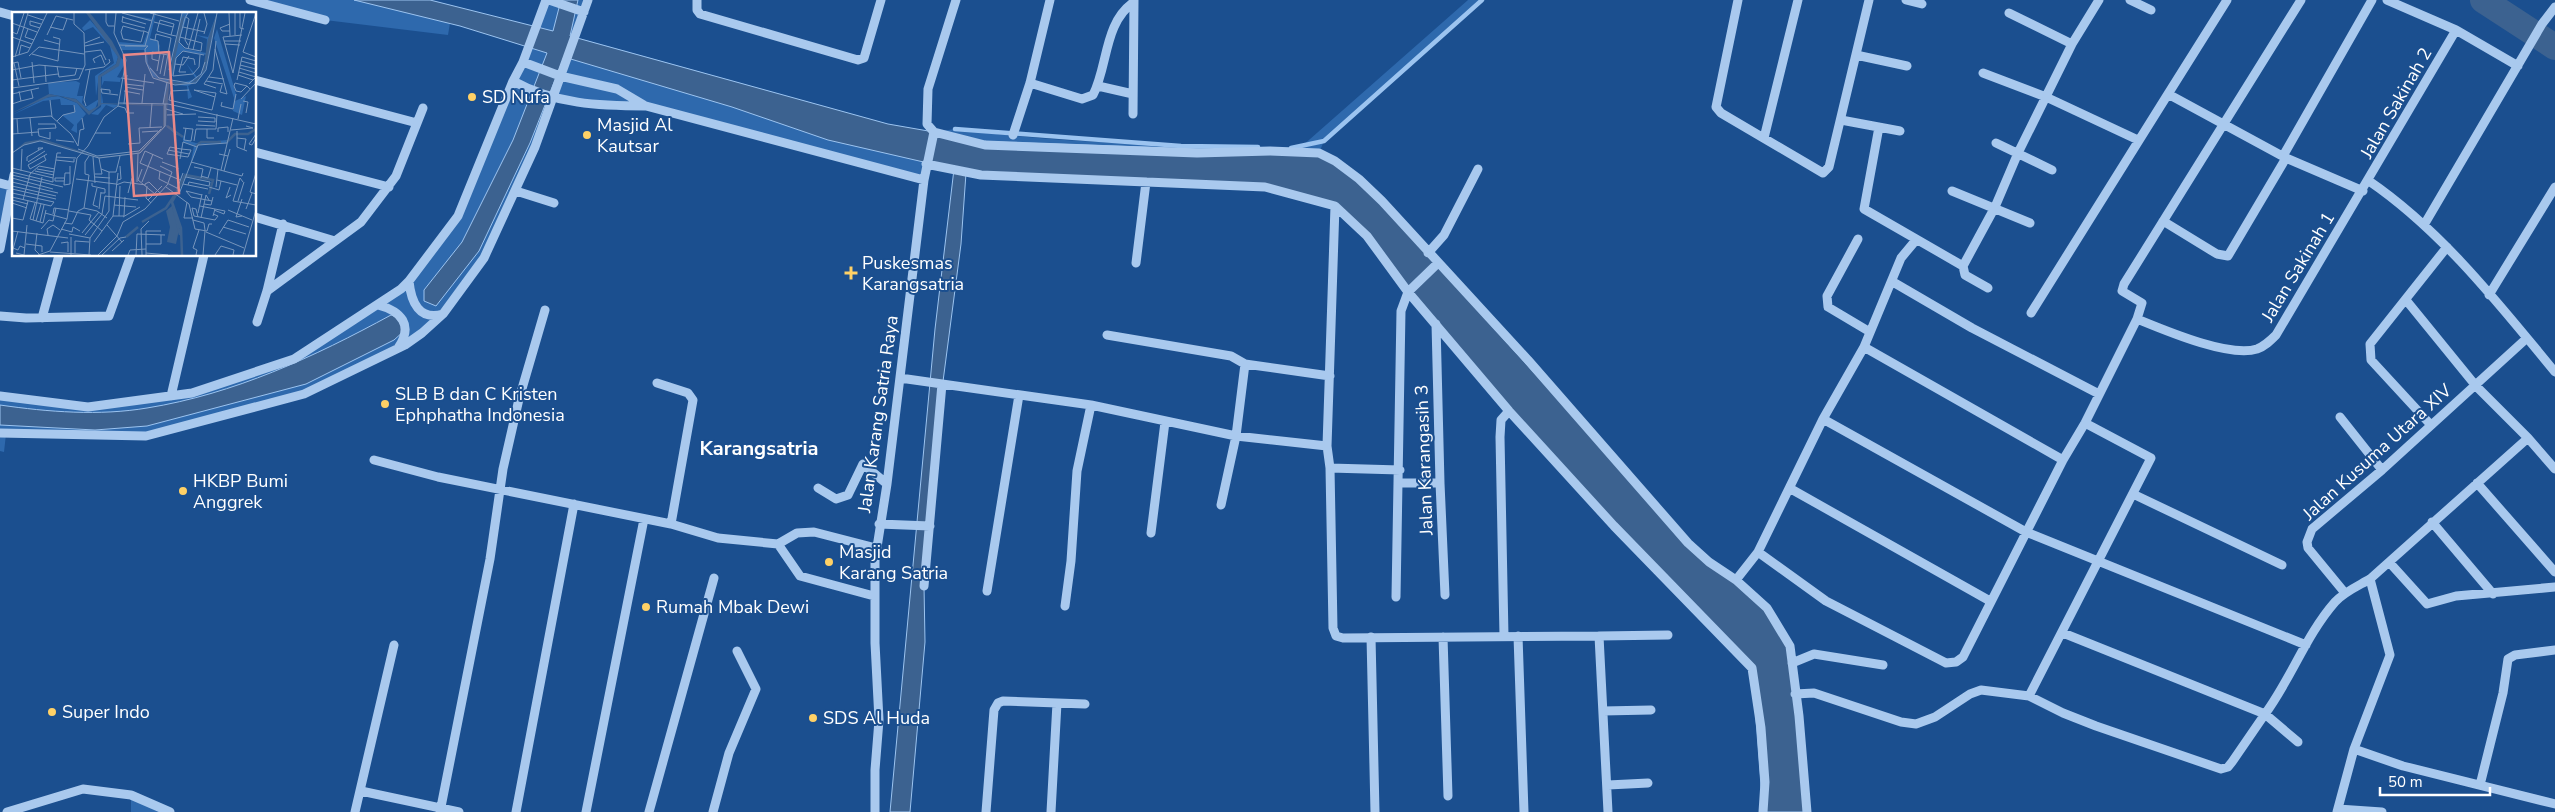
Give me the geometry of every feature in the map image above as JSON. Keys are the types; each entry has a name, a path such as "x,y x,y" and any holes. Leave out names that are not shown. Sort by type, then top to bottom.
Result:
{"street":[{"path":"250,0 325,20"},
{"path":"0,396 88,407 192,392 294,359 378,305 409,281 458,216 513,80 523,62 535,26 548,0 581,10"},
{"path":"0,433 146,436 304,394 398,348 422,333 443,314 484,258 535,147 556,75 566,60 575,37 581,10 588,0"},
{"path":"697,0 697,10 700,14 858,60 864,58 880,0"},
{"path":"956,0 928,89 926,124 934,132 985,145 1197,154 1319,153 1335,161 1359,179 1528,360 1682,536 1709,562 1736,580 1767,608 1790,646 1799,716 1807,812"},
{"path":"1013,135 1030,83 1050,0"},
{"path":"1738,0 1716,104 1721,113 1823,173 1829,167 1869,0"},
{"path":"1764,138 1798,0"},
{"path":"1906,0 1922,4"},
{"path":"1988,288 1965,275 1963,266 1995,207 2018,153 2072,44 2099,0"},
{"path":"2130,0 2151,10"},
{"path":"2031,313 2227,0"},
{"path":"1758,552 1826,601 1946,663 1956,662 1963,657 2063,460 2085,424 2137,319 2142,303 2122,291 2302,0"},
{"path":"2163,222 2217,254 2228,256 2372,0"},
{"path":"2386,0 2456,30 2518,66"},
{"path":"1030,83 1082,99 1093,95 1098,86 1112,31 1124,11 1134,1"},
{"path":"1133,114 1134,1"},
{"path":"2424,225 2542,24 2555,7"},
{"path":"2009,14 2072,44"},
{"name":"Jalan Sakinah 2","path":"2362,191 2456,30"},
{"path":"1856,55 1907,66"},
{"path":"523,62 556,75 617,90 646,106 924,180"},
{"path":"1983,73 2046,98 2138,140"},
{"path":"256,80 417,123"},
{"path":"513,80 525,88 549,97 612,106 646,106"},
{"path":"1098,86 1133,94"},
{"path":"2168,94 2284,157 2362,191"},
{"path":"267,292 361,222 396,176 423,108"},
{"path":"1841,120 1900,131"},
{"path":"1879,127 1864,209 1963,266"},
{"name":"Jalan Karang Satria Raya","path":"875,812 874,770 880,720 874,596 876,548 887,484 926,164 934,132"},
{"path":"1996,143 2052,170"},
{"path":"256,152 389,187"},
{"path":"926,164 981,175 1265,187 1335,206 1367,236 1408,292 1508,411 1614,526 1752,668 1765,773 1763,812"},
{"path":"1428,253 1444,235 1478,169"},
{"path":"2369,181 2424,225 2447,247 2555,372"},
{"path":"0,248 12,182"},
{"path":"1136,263 1146,182"},
{"path":"0,183 11,186"},
{"path":"2489,295 2555,187"},
{"path":"516,191 554,203"},
{"path":"1952,191 1995,207 2030,223"},
{"name":"Jalan Sakinah 1","path":"2137,319 2178,336 2239,351 2256,349 2266,344 2276,335 2362,191"},
{"path":"1335,206 1326,446 1330,468 1333,628 1336,636 1343,638 1668,635"},
{"path":"256,218 282,224 335,241"},
{"path":"257,322 267,292 282,224"},
{"path":"1858,239 1827,296 1826,302 1828,307 1870,332"},
{"path":"1736,580 1758,552 1791,489 1823,419 1864,347 1893,282 1901,258 1916,240"},
{"path":"2430,424 2372,360 2369,352 2370,344 2447,247"},
{"path":"42,318 59,256"},
{"path":"0,316 42,318 109,316 131,256"},
{"path":"171,396 204,256"},
{"path":"1396,597 1400,483 1400,312 1408,292 1438,263"},
{"path":"409,281 410,295 418,309 432,316 443,314"},
{"path":"1893,282 1972,328 2099,394"},
{"path":"2406,300 2476,386 2528,438 2555,469"},
{"path":"378,305 393,309 404,321 405,332 398,348"},
{"path":"441,810 490,559 499,490 519,399 545,310"},
{"name":"Jalan Karangasih 3","path":"1436,324 1445,595"},
{"path":"1107,335 1231,356 1245,364 1330,376"},
{"name":"Jalan Kusuma Utara XIV","path":"2345,594 2308,548 2308,536 2312,529 2382,470 2430,424 2476,386 2527,338"},
{"path":"1864,347 2063,460"},
{"path":"1221,505 1236,436 1245,364"},
{"path":"900,378 1091,405 1236,436 1326,446"},
{"path":"656,383 688,393 693,400 670,524"},
{"path":"924,586 942,384"},
{"path":"987,591 1019,395"},
{"path":"1065,606 1077,471 1091,405"},
{"path":"1504,636 1500,437 1501,420 1508,411"},
{"path":"2340,417 2382,470"},
{"path":"1823,419 2026,532 2306,645"},
{"path":"1151,533 1165,422"},
{"path":"2029,696 2152,458 2085,424"},
{"path":"1795,694 1814,693 1901,722 1916,724 1935,717 1970,694 1981,690 2029,696 2063,713 2096,726 2221,769 2228,767 2265,714 2306,645 2335,602 2370,579 2528,438"},
{"path":"374,460 499,490 670,524 718,538 778,544 797,532 814,532 876,548"},
{"path":"818,488 836,499 848,495 863,464 887,484"},
{"path":"1330,468 1400,470"},
{"path":"2477,482 2555,572"},
{"path":"1400,483 1440,483"},
{"path":"1791,489 1990,601"},
{"path":"2133,494 2282,565"},
{"path":"516,812 574,504"},
{"path":"586,812 644,519"},
{"path":"2432,522 2493,594"},
{"path":"879,524 930,526"},
{"path":"778,544 800,576 874,596"},
{"path":"2389,562 2427,604 2456,596 2555,587"},
{"path":"649,812 714,578"},
{"path":"2370,579 2390,655 2354,749 2337,811 2382,812"},
{"path":"2063,633 2265,714 2298,742"},
{"path":"1518,636 1524,812"},
{"path":"1598,636 1608,785 1608,812"},
{"path":"1371,637 1376,812"},
{"path":"1443,637 1448,796"},
{"path":"354,812 361,791 394,646"},
{"path":"2480,785 2503,693 2508,660 2516,655 2555,650"},
{"path":"713,812 729,753 756,689 737,651"},
{"path":"1792,663 1814,654 1883,665"},
{"path":"986,812 994,710 998,703 1003,700 1085,704"},
{"path":"1051,812 1056,703"},
{"path":"1603,710 1651,710"},
{"path":"2354,749 2402,766 2555,804"},
{"path":"1608,785 1648,783"},
{"path":"7,812 83,788 131,795 170,812"},
{"path":"361,791 441,810 459,812"}],"shaded area":[{"path":"250,0 430,0 440,3 450,23 448,35 325,20"},
{"path":"354,0 430,0 553,31 561,0 578,0 570,36 888,124 934,132 965,141 1319,153 1359,179 1688,543 1767,608 1790,646 1807,812 1763,812 1752,668 1509,411 1367,236 1335,206 1265,187 966,173 961,244 942,389 924,586 925,642 910,812 890,812 935,329 954,169 828,140 732,107 564,57 530,143 479,251 436,306 424,301 424,290 462,242 513,140 547,53 460,26"},
{"path":"546,0 588,0 575,37 888,124 934,132 924,180 646,106 552,97 484,258 430,326 304,394 145,436 6,434 4,452 0,451 0,396 88,407 171,396 294,359 396,291 458,216"},
{"path":"1468,0 1482,0 1324,141 1319,153 985,145 934,132 955,129 1022,137 1090,142 1272,148 1301,147"},
{"path":"2543,26 2555,40 2555,52 2530,44"},
{"path":"0,183 11,186 0,248"},
{"path":"391,315 397,317 404,331 394,340 306,384 147,426 95,430 0,425 0,405 37,410 111,412 179,402 211,393 273,372 303,359"},
{"path":"131,795 170,812 131,812"}],"waterway":[{"path":"1291,148 1324,141 1482,0"},
{"path":"2483,0 2555,47"},
{"path":"955,129 1181,146 1258,147"}],"place":[{"name":"SD Nufa","path":"472,97"},
{"name":"Masjid Al Kautsar","path":"587,135"},
{"name":"Puskesmas Karangsatria","path":"851,273"},
{"name":"SLB B dan C Kristen Ephphatha Indonesia","path":"385,404"},
{"name":"HKBP Bumi Anggrek","path":"183,491"},
{"name":"Masjid Karang Satria","path":"829,562"},
{"name":"Rumah Mbak Dewi","path":"646,607"},
{"name":"Super Indo","path":"52,712"},
{"name":"SDS Al Huda","path":"813,718"}],"district":[{"name":"Karangsatria","path":"759,448"}]}
